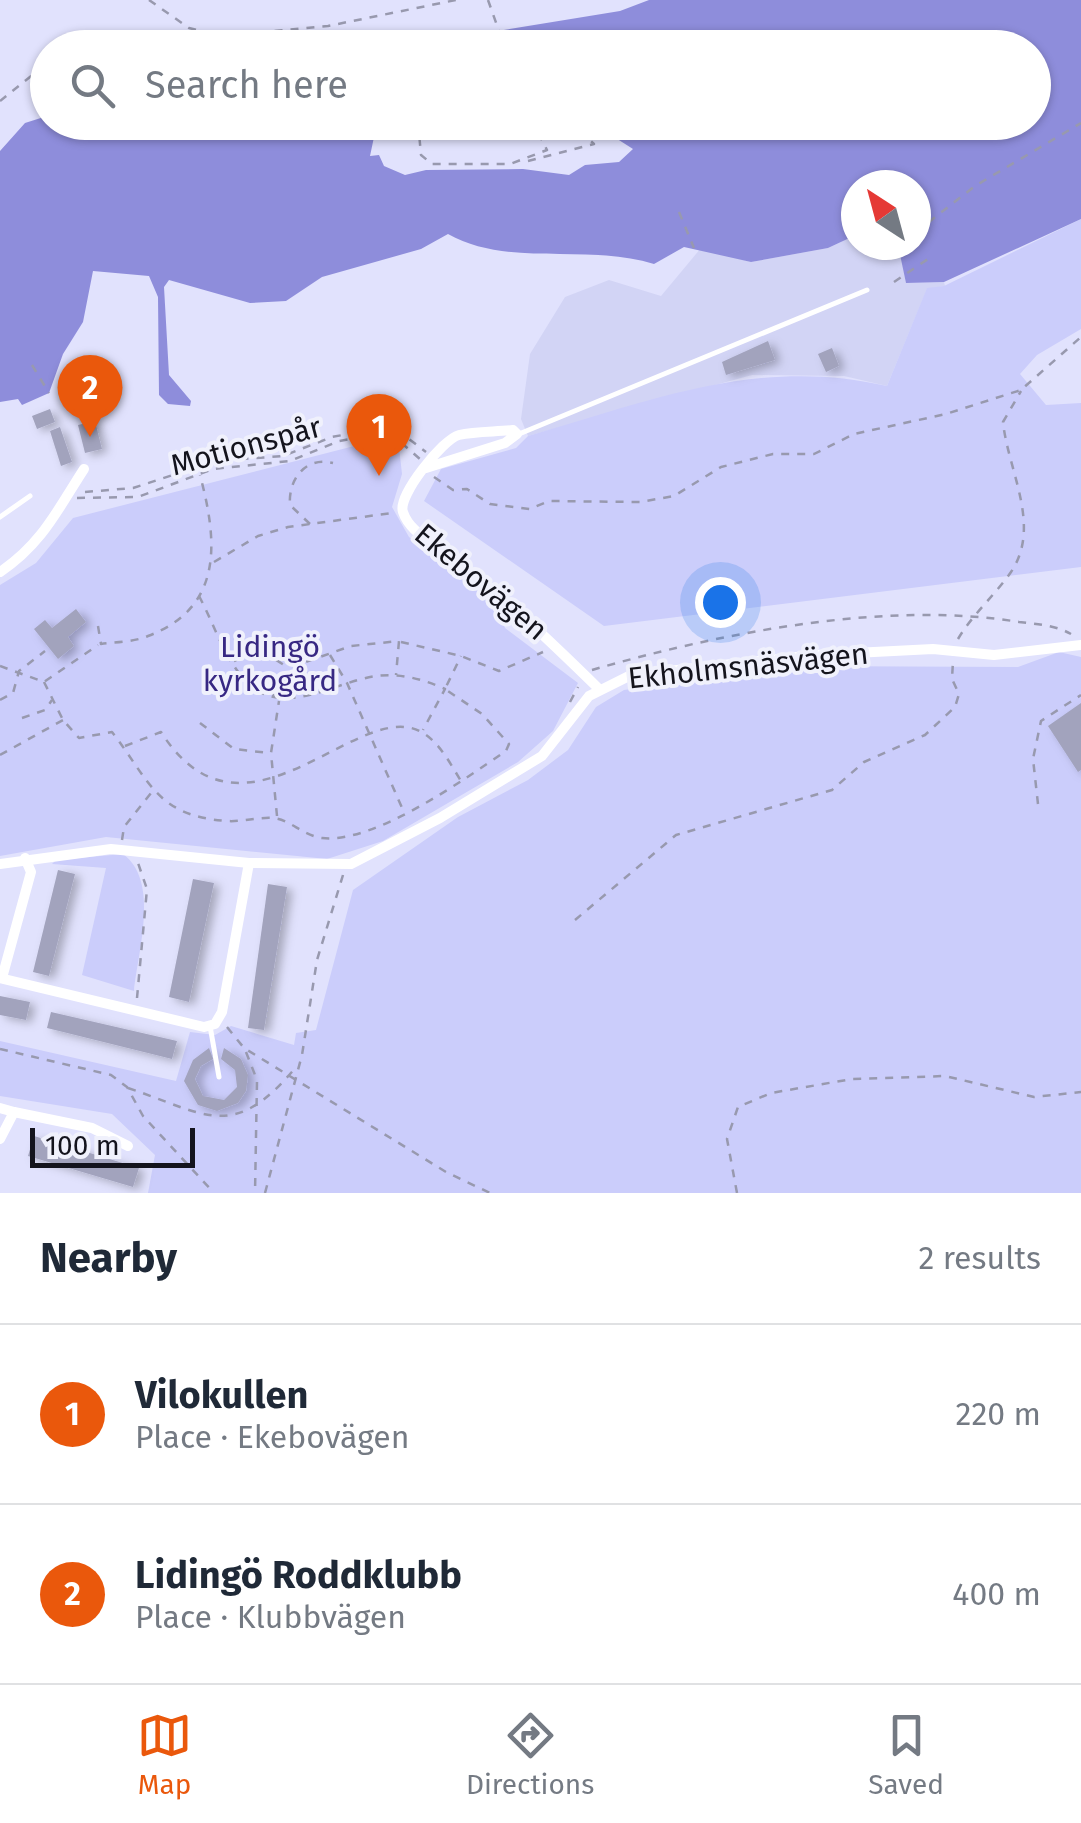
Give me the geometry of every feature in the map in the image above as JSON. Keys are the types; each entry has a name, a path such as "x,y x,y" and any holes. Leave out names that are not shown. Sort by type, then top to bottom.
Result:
{"street":[{"name":"Ekebovägen","path":"518,434 514,430 456,435 428,464 401,506 414,530 508,599 581,676 598,688"},
{"path":"428,464 504,443 518,434"},
{"path":"0,572 27,554 50,528 84,468"},
{"name":"Ekholmsnäsvägen","path":"0,864 25,858 120,850 330,867 367,858 542,756 598,688 631,675 796,657 956,651 994,656 1081,642"},
{"path":"25,858 30,872 1,978 136,1010 215,1023 249,863"},
{"path":"0,1108 92,1128 128,1146"},
{"path":"0,1139 14,1112"}],"lane":[{"path":"518,434 867,290"},
{"path":"0,517 30,496"},
{"path":"215,1023 219,1077"}],"path":[{"path":"149,0 196,30"},
{"path":"284,30 328,26 456,0"},
{"path":"488,0 500,30"},
{"path":"0,101 30,77"},
{"path":"931,220 974,186 1081,124"},
{"path":"420,140 427,163 522,162 594,144 590,140"},
{"path":"522,162 546,150 541,140"},
{"path":"679,212 694,248"},
{"path":"894,282 927,260"},
{"path":"574,920 676,835 832,790 864,762 925,736 955,707 959,694 952,679 964,629 978,615 1025,545 1025,515 1003,422 1021,390 1081,337"},
{"path":"32,365 49,393"},
{"path":"67,496 133,488 216,461 283,456 332,436 375,429 401,433 417,442 438,483 453,490 467,488 490,504 530,508 549,501 640,502 674,496 721,467 773,454 814,454 854,434 946,414 1021,390"},
{"name":"Motionspår","path":"67,496 138,497 228,466 290,461 338,441 368,436 397,439 428,464"},
{"path":"310,526 308,518 290,505 289,491 303,468 324,461 333,463"},
{"path":"44,682 101,644 148,636 199,596 214,563 210,512 200,474"},
{"path":"214,563 258,536 392,513 401,506"},
{"path":"0,666 44,682 63,720 78,738 112,732 152,792 203,817 230,822 276,818 312,836 353,836 461,781 509,744 482,714 445,689 396,675 347,683 315,696 273,698 247,682 199,596"},
{"path":"569,705 581,676 694,644 894,614 978,615 1061,628 1081,642"},
{"path":"98,626 101,644"},
{"path":"233,662 259,649 284,666 351,646 399,642 462,656 499,671 543,652"},
{"path":"396,675 399,642"},
{"path":"0,700 13,693 18,671 46,651"},
{"path":"329,654 347,683 404,812"},
{"path":"422,732 462,656"},
{"path":"273,698 284,666"},
{"path":"1038,804 1033,760 1040,721 1081,695"},
{"path":"22,718 45,710 52,699"},
{"path":"276,818 279,802 270,753 279,700"},
{"path":"0,755 63,720"},
{"path":"200,723 234,750 270,753"},
{"path":"124,746 161,732 178,760 212,780 229,782 273,776 370,734 406,728 422,732 444,754 461,781"},
{"path":"120,850 124,827 152,792"},
{"path":"134,851 147,889 136,1010"},
{"path":"265,1193 292,1076 299,1063 317,960 340,894 344,869"},
{"path":"215,1023 244,1048 446,1172 490,1193"},
{"path":"0,1048 111,1075 127,1087 213,1119 230,1119 292,1076"},
{"path":"244,1048 258,1080 255,1193"},
{"path":"736,1193 728,1138 738,1107 771,1093 822,1081 945,1076 1034,1096 1081,1092"},
{"path":"127,1087 144,1116 214,1193"}],"shaded area":[{"path":"649,0 1081,0 1081,219 944,282 906,283 901,260 931,260 931,170 841,170 841,242 828,248 751,262 684,247 654,264 602,255 522,253 471,244 448,234 421,249 322,277 286,301 250,303 169,280 164,287 169,375 191,401 190,406 168,404 159,395 158,297 149,276 93,271 83,322 63,354 49,393 22,405 18,399 0,402 0,151 30,121 30,140 373,140 370,156 379,155 384,166 405,175 426,170 523,169 569,175 585,165 619,162 633,149 619,140 1051,140 1051,30 503,30 620,11"},
{"path":"841,242 841,260 902,260 906,283 944,282 945,286 927,289 887,386 844,376 752,375 528,436 521,419 530,354 565,297 609,280 661,296 701,248 751,262 828,248"}],"green space":[{"path":"1081,219 1081,329 1037,355 1020,374 1046,405 1081,403 1081,567 604,626 424,501 441,469 516,448 528,436 662,397 749,379 794,376 887,386 927,288 944,286"},
{"name":"Lidingö kyrkogård","path":"362,444 399,447 402,474 392,507 409,537 496,600 505,628 578,683 553,731 518,762 383,841 327,859 106,837 0,856 0,585 36,563 73,518"},
{"path":"1059,652 1081,657 1081,1193 148,1193 155,1155 112,1114 0,1096 0,1041 176,1081 190,1032 215,1035 231,1026 294,1045 296,1033 316,1030 353,890 458,817 528,780 568,750 596,707 624,690 792,666 1018,667"},
{"path":"123,854 141,881 144,899 134,991 82,975 106,868 52,864 56,860"}],"building":[{"path":"768,341 775,360 726,375 722,362"},
{"path":"832,348 839,366 826,372 818,354"},
{"path":"50,409 55,422 37,429 32,416"},
{"path":"95,421 102,449 85,453 78,425"},
{"path":"60,427 72,462 61,466 50,431"},
{"path":"76,609 86,622 68,637 74,646 58,659 34,629 45,620 52,628"},
{"path":"1081,703 1081,770 1078,772 1048,726"},
{"path":"58,870 75,874 49,976 33,972"},
{"path":"193,879 214,883 189,1002 169,997"},
{"path":"268,884 287,887 264,1030 248,1028"},
{"path":"0,996 30,1002 26,1020 0,1015"},
{"path":"51,1012 177,1041 172,1059 47,1028"},
{"path":"209,1048 213,1059 201,1066 195,1079 203,1096 224,1100 237,1087 235,1070 221,1059 224,1048 241,1059 248,1075 246,1091 238,1103 217,1111 198,1105 184,1081 193,1060"},
{"path":"34,1136 139,1168 133,1187 28,1156"}],"place":[{"name":"Lidingö Roddklubb","path":"90,437"},
{"name":"Vilokullen","path":"379,476"}]}
